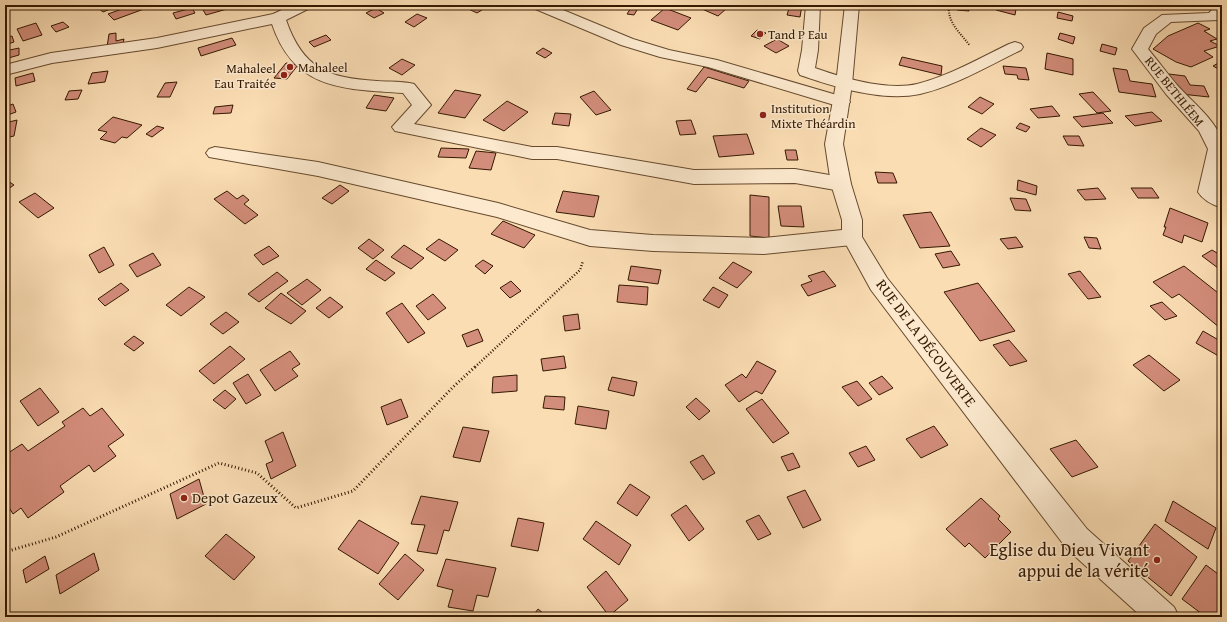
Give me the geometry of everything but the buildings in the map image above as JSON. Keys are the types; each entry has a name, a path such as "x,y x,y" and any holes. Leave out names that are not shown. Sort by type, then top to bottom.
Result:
{"street":[{"path":"5,70 51,58 157,43 278,18 305,5"},
{"path":"538,5 627,42 666,54 843,93 918,89 952,77 1015,47"},
{"path":"813,5 810,50 806,71 843,93"},
{"name":"RUE DE LA DÉCOUVERTE","path":"852,5 843,93 834,144 841,184 852,220 852,237 879,284 1077,539 1164,617"},
{"name":"RUE BETHLÉEM","path":"1219,17 1167,18 1149,31 1140,49 1172,90 1188,106 1202,124 1217,149 1208,192 1222,201"},
{"path":"278,18 288,45 302,63 325,77 350,84 408,88 422,105 400,127 532,153 557,153 694,177 795,176 841,184"},
{"path":"215,153 318,169 498,210 590,238 653,244 764,246 852,237"}],"path":[{"path":"5,8 18,5"},
{"path":"949,5 948,9 954,29 966,39 971,47 988,59"},
{"path":"5,552 56,537 220,463 257,473 296,508 354,491 453,386 580,270 590,238"}],"place":[{"name":"Tand P Eau","path":"760,34"},
{"name":"Mahaleel","path":"290,67"},
{"name":"Mahaleel Eau Traitée","path":"284,75"},
{"name":"Institution Mixte Théardin","path":"763,115"},
{"name":"Depot Gazeux","path":"184,498"},
{"name":"Eglise du Dieu Vivant appui de la vérité","path":"1157,560"}]}
